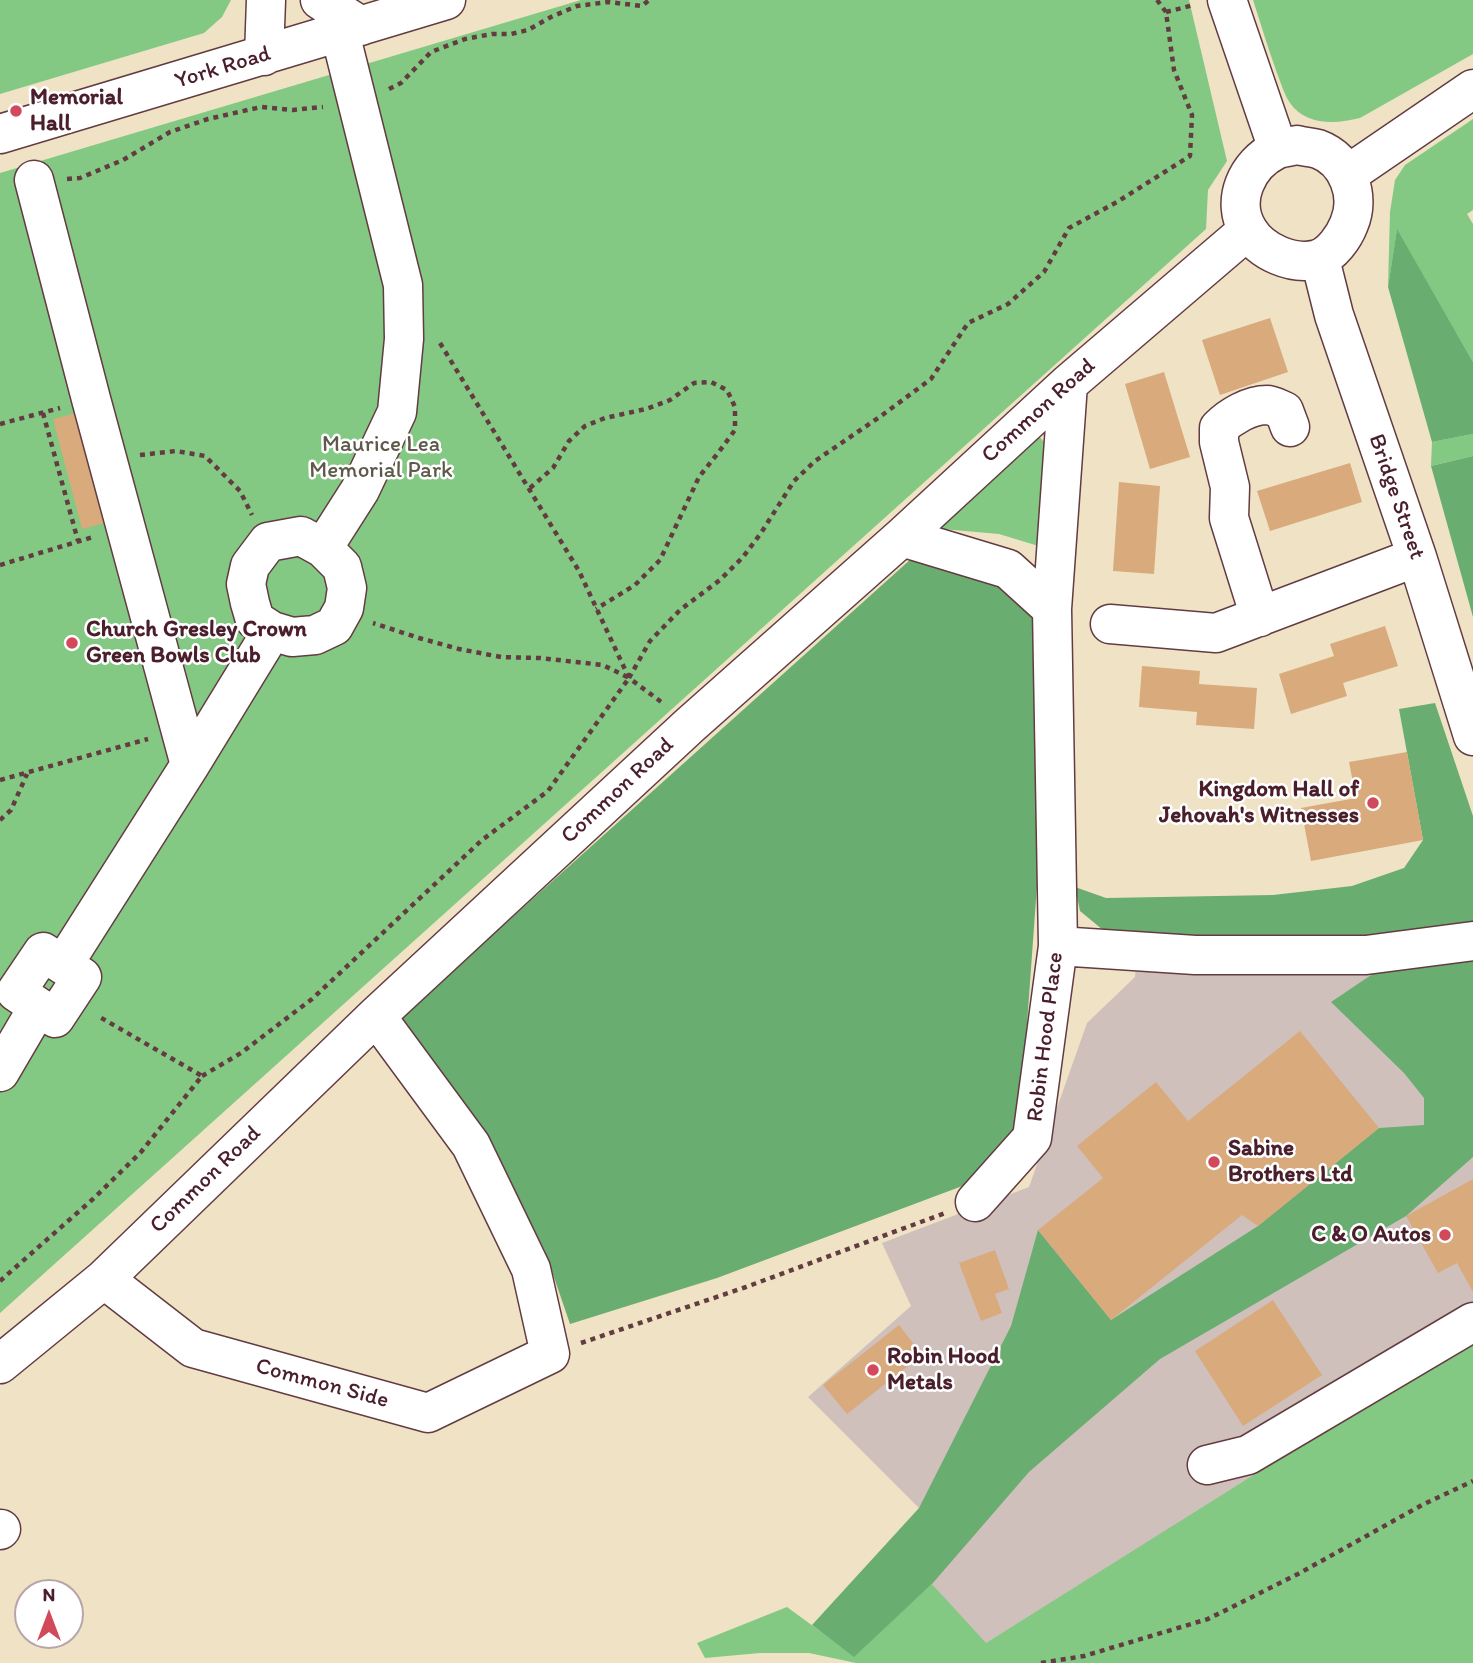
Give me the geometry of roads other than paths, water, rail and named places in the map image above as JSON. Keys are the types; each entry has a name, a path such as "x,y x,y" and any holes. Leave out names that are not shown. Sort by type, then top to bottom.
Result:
{"street":[{"path":"264,56 266,0"},
{"path":"320,0 351,29 357,99 402,285 404,339 397,412 360,490 323,548"},
{"name":"York Road","path":"0,134 446,0"},
{"path":"1214,1 1278,149"},
{"path":"1348,175 1473,89"},
{"path":"1297,145 1319,149 1335,160 1348,175 1354,194 1353,215 1346,233 1320,258 1302,261 1266,250 1248,230 1241,212 1241,192 1245,179 1256,163 1278,149 1297,145"},
{"path":"34,180 186,747"},
{"name":"Common Road","path":"0,1364 104,1279 376,1016 690,725 902,537 1068,384 1248,230"},
{"name":"Bridge Street","path":"1320,258 1335,315 1417,557 1473,736"},
{"name":"Robin Hood Place","path":"975,1202 1032,1138 1058,946 1052,609 1068,384"},
{"path":"1260,617 1229,518 1230,487 1219,442 1219,428 1228,419 1243,411 1268,405 1283,411 1290,426"},
{"path":"301,536 323,548 342,567 347,588 344,608 334,626 315,635 292,637 272,631 255,620 246,584 250,566 268,542 301,536"},
{"path":"902,537 1008,569 1052,609"},
{"path":"1110,624 1216,633 1417,557"},
{"path":"0,1072 57,990 186,747 272,631"},
{"path":"1058,946 1195,955 1366,955 1473,941"},
{"name":"Common Side","path":"104,1279 193,1348 429,1413 550,1354 531,1269 471,1145 376,1016"},
{"path":"1207,1465 1248,1455 1473,1322"}],"place":[{"name":"Memorial Hall","path":"16,111"},
{"name":"Church Gresley Crown Green Bowls Club","path":"72,643"},
{"name":"Kingdom Hall of Jehovah's Witnesses","path":"1373,803"},
{"name":"Sabine Brothers Ltd","path":"1214,1162"},
{"name":"C & O Autos","path":"1445,1235"},
{"name":"Robin Hood Metals","path":"873,1370"}],"park label":[{"name":"Maurice Lea Memorial Park","path":"381,458"}]}
